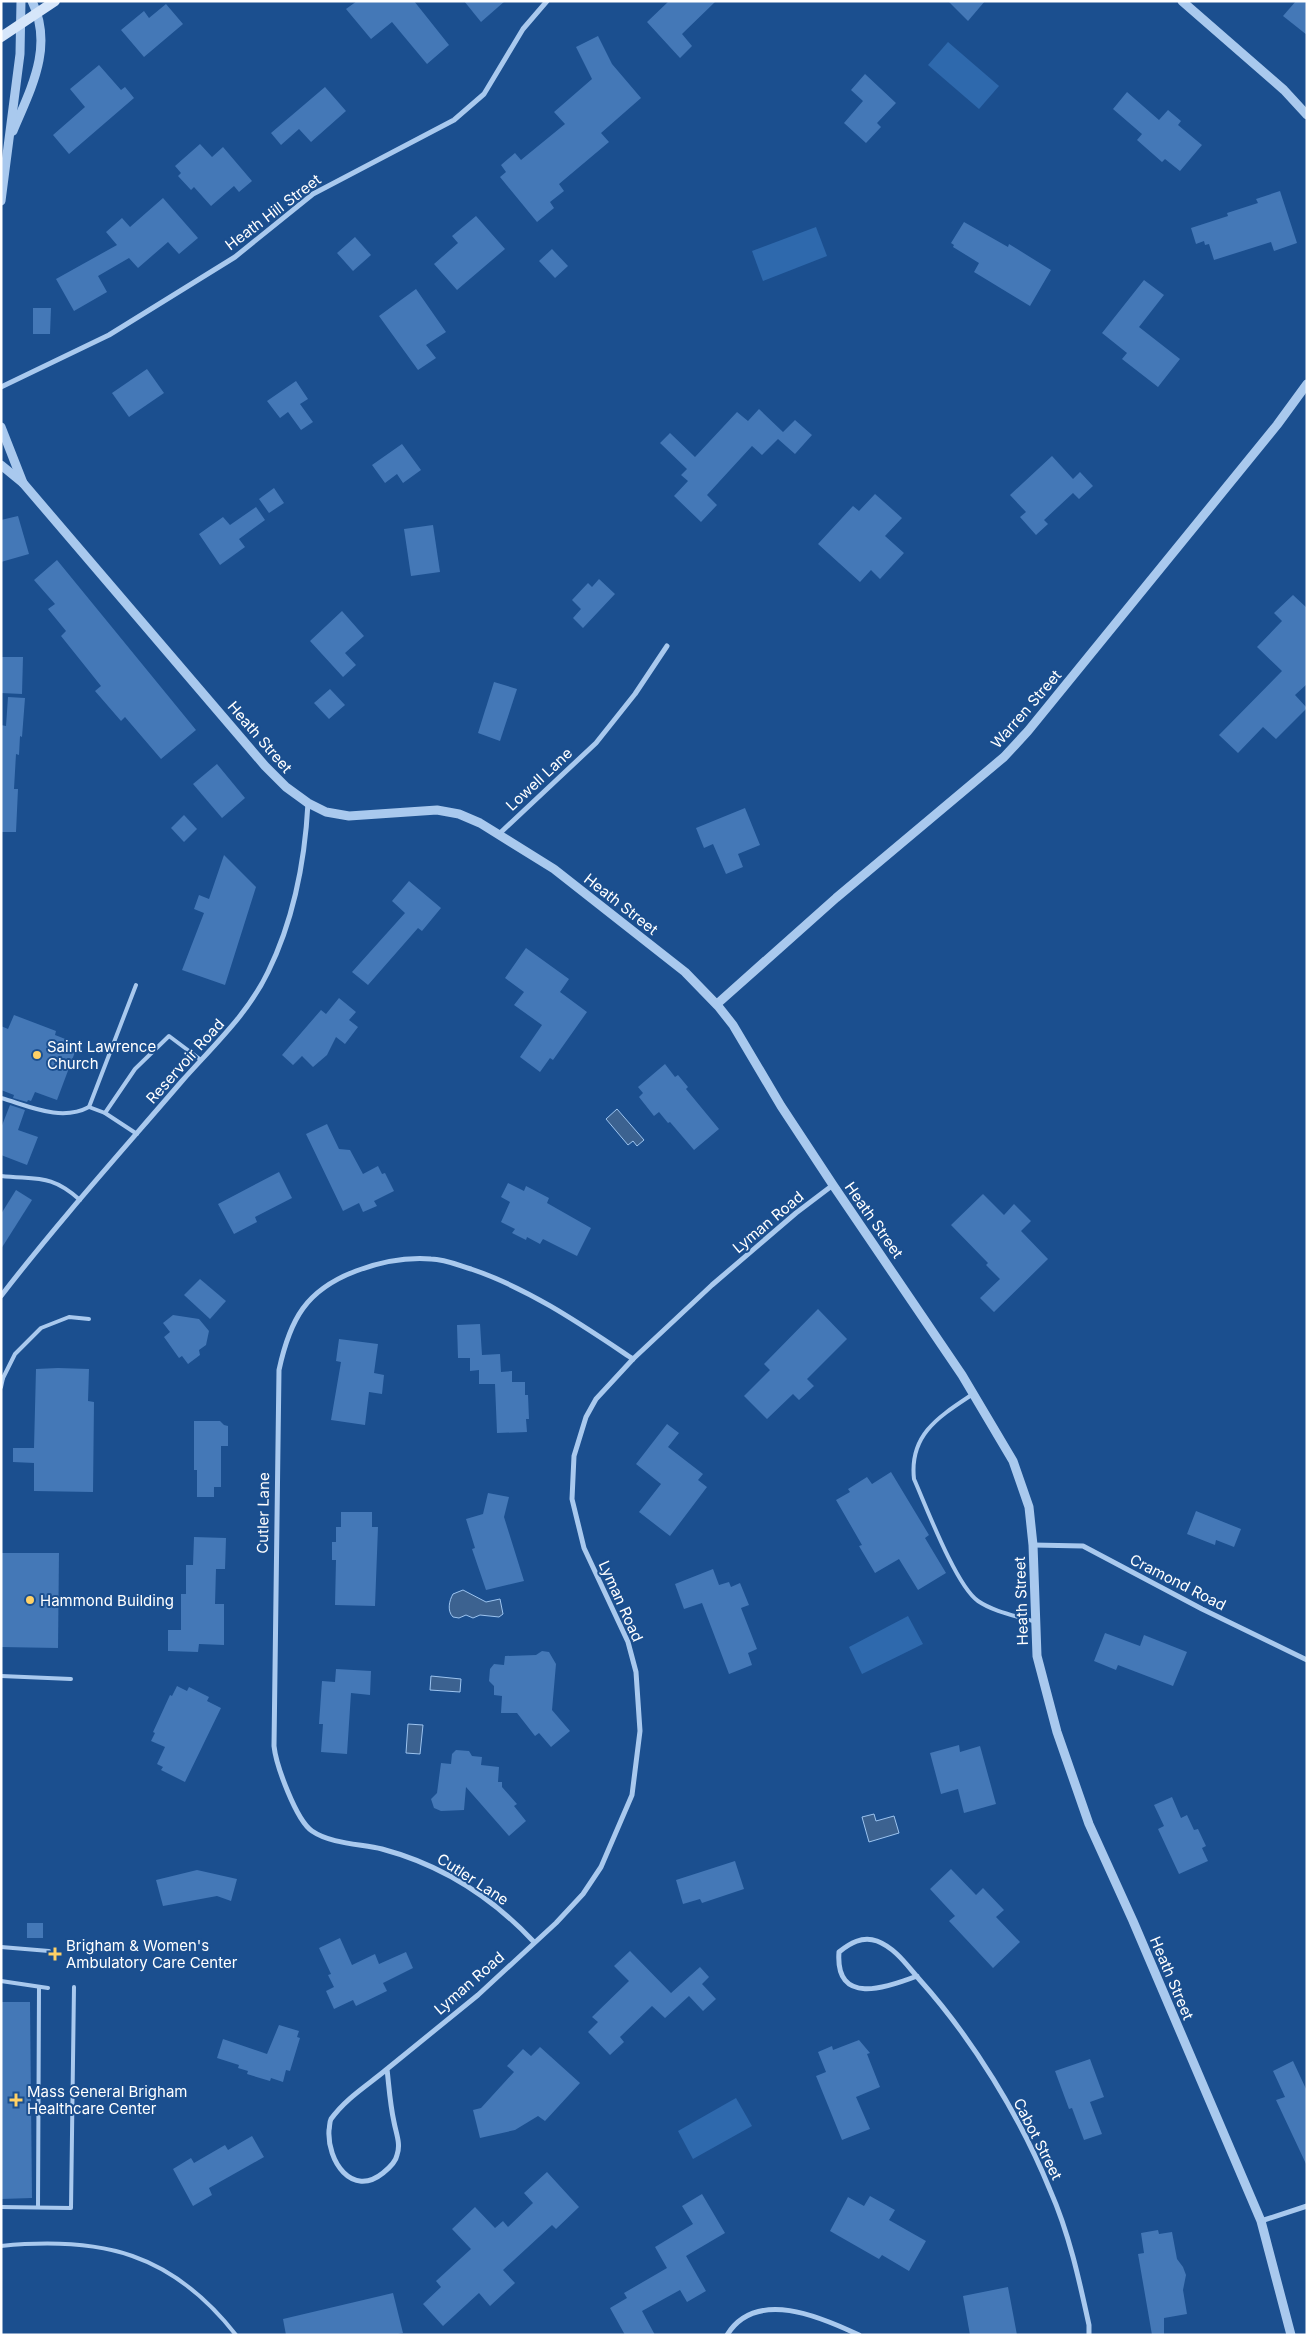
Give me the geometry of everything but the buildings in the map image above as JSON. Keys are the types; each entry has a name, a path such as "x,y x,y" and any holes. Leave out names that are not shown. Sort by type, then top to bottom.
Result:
{"main road":[{"path":"1,37 55,1"}],"street":[{"path":"1,200 11,136 12,103 22,24 21,1"},
{"path":"11,136 30,92 40,56 42,36 38,14 32,1"},
{"name":"Heath Hill Street","path":"1,387 110,335 235,257 313,194 454,120 484,94 523,30 547,1"},
{"path":"1182,1 1284,90 1307,115"},
{"name":"Warren Street","path":"717,1004 836,898 1004,757 1028,731 1243,468 1307,384"},
{"path":"1,427 24,483"},
{"name":"Heath Street","path":"1,465 24,483 265,766 286,787 308,803 326,812 349,816 437,810 459,814 499,834 554,870 685,972 717,1004 733,1026 781,1106 973,1394 1013,1461 1029,1507 1033,1545 1037,1656 1055,1723 1089,1824 1133,1921 1261,2221 1291,2335"},
{"name":"Lowell Lane","path":"499,834 596,743 635,694 667,646"},
{"name":"Reservoir Road","path":"1,1296 80,1200 201,1060 240,1018 268,973 285,931 306,838 308,803"},
{"name":"Lyman Road","path":"388,2069 393,2121 398,2140 397,2156 387,2170 373,2180 357,2182 348,2176 334,2159 328,2144 330,2121 358,2090 388,2069 478,1995 556,1923 583,1894 604,1860 632,1795 640,1731 640,1700 636,1672 628,1642 584,1548 571,1486 574,1456 586,1417 596,1399 634,1359 712,1285 796,1213 833,1185"},
{"name":"Cutler Lane","path":"534,1942 516,1922 476,1892 438,1869 399,1854 328,1838 312,1831 302,1819 283,1781 275,1758 274,1746 277,1386 279,1370 292,1325 306,1302 315,1293 331,1282 366,1267 412,1258 454,1263 500,1280 558,1309 634,1359"},
{"name":"Cramond Road","path":"1033,1545 1083,1546 1202,1609 1307,1660"},
{"name":"Cabot Street","path":"917,1976 874,1990 856,1988 847,1981 838,1966 839,1952 849,1943 862,1940 875,1940 887,1946 899,1956 917,1976 937,1999 980,2061 1017,2122 1051,2190 1074,2260 1089,2335"},
{"path":"1261,2221 1307,2206"},
{"path":"727,2335 737,2321 754,2312 767,2309 802,2313 859,2335"}],"lane":[{"path":"1,1098 50,1113 79,1112 89,1107 136,985"},
{"path":"105,1113 135,1068 169,1036 201,1060"},
{"path":"89,1107 105,1113 137,1134"},
{"path":"1,1176 47,1179 65,1186 80,1200"},
{"path":"1,1387 2,1378 15,1354 41,1328 69,1317 89,1319"},
{"path":"973,1394 935,1420 918,1443 912,1462 914,1479 961,1583 977,1601 999,1611 1036,1622"},
{"path":"1,1676 71,1680"},
{"path":"1,1947 49,1951"},
{"path":"1,1981 48,1988"},
{"path":"1,2207 71,2208 74,1986"},
{"path":"38,2207 39,1987"},
{"path":"1,2246 57,2244 90,2247 142,2258 161,2267 192,2288 218,2312 236,2335"}],"shaded area":[{"path":"948,42 999,86 979,109 928,65"},
{"path":"816,227 827,256 763,281 752,251"},
{"path":"617,1109 644,1140 637,1146 633,1141 628,1145 606,1119"},
{"path":"463,1590 486,1602 500,1599 503,1614 499,1617 480,1615 473,1618 466,1615 459,1618 453,1617 449,1609 450,1600 453,1594"},
{"path":"908,1616 923,1644 862,1674 849,1647"},
{"path":"431,1676 461,1679 460,1692 430,1690"},
{"path":"408,1724 423,1725 420,1754 406,1753"},
{"path":"874,1814 876,1821 894,1816 899,1833 869,1842 862,1817"},
{"path":"736,2098 752,2126 693,2159 678,2131"}],"place":[{"name":"Saint Lawrence Church","path":"37,1055"},
{"name":"Hammond Building","path":"30,1600"},
{"name":"Brigham & Women's Ambulatory Care Center","path":"55,1954"},
{"name":"Mass General Brigham Healthcare Center","path":"16,2100"}]}
